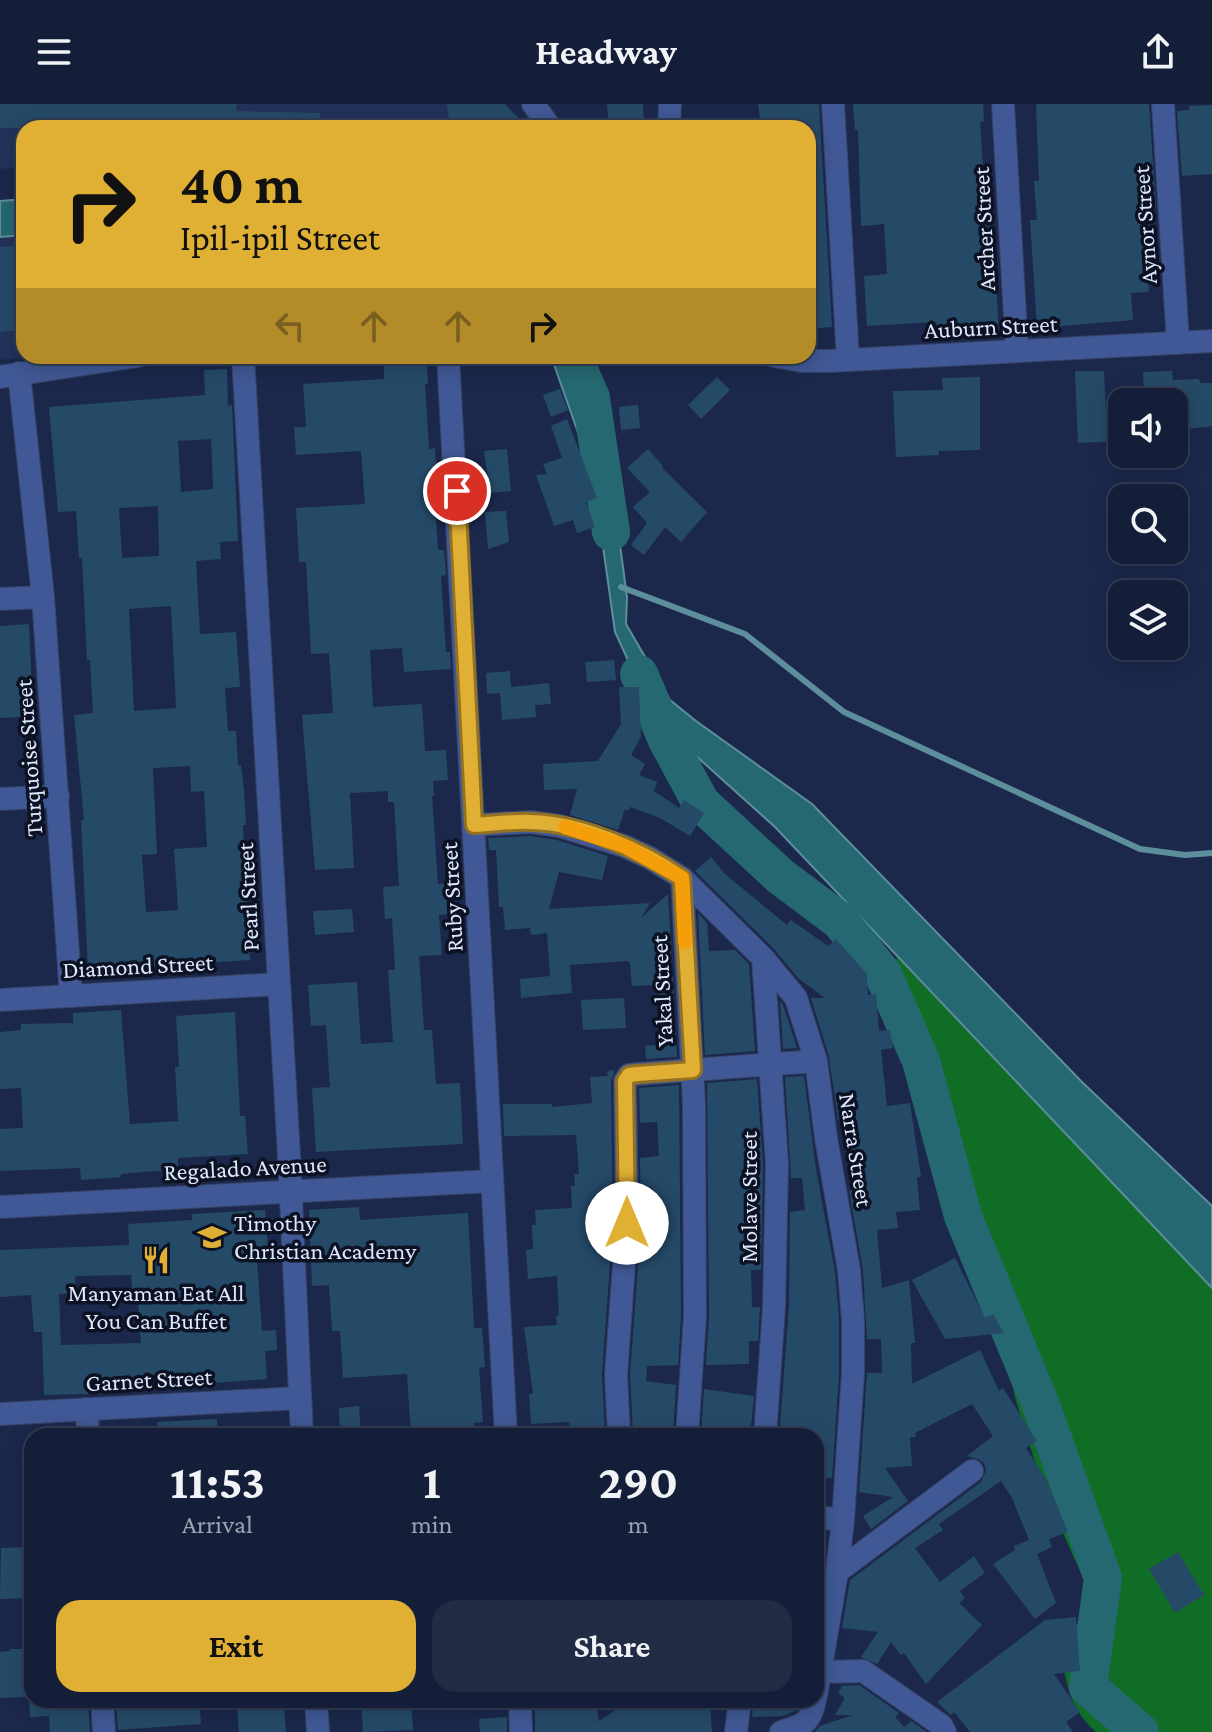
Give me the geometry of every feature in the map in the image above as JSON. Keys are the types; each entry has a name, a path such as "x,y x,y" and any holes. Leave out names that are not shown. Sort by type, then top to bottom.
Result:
{"street":[{"path":"833,104 848,360"},
{"name":"Archer Street","path":"1003,104 1017,351"},
{"name":"Aynor Street","path":"1163,104 1178,343"},
{"name":"Auburn Street","path":"816,361 1212,341"},
{"path":"9,375 84,364"},
{"name":"Pearl Street","path":"243,364 302,1428"},
{"name":"Ruby Street","path":"448,364 506,1428"},
{"name":"Turquoise Street","path":"9,375 43,597 71,996"},
{"path":"0,599 43,597"},
{"path":"0,799 58,796"},
{"name":"Narra Street","path":"474,825 531,822 560,826 624,846 682,878 763,958 796,998 816,1061 847,1257 853,1320 853,1373 843,1520 824,1653"},
{"name":"Yakal Street","path":"682,878 693,1070 695,1316 688,1428"},
{"name":"Molave Street","path":"763,958 777,1192 774,1307 766,1428"},
{"name":"Diamond Street","path":"0,1000 279,984"},
{"path":"619,1428 616,1375 627,1223 625,1081 629,1075 637,1074 816,1061"},
{"name":"Regalado Avenue","path":"0,1207 492,1181"},
{"name":"Garnet Street","path":"0,1414 300,1398"},
{"path":"87,1409 88,1428"},
{"path":"837,1572 972,1471"},
{"path":"824,1518 843,1520"},
{"path":"824,1672 863,1671 941,1725 945,1732"},
{"path":"102,1708 104,1732"},
{"path":"316,1708 318,1732"},
{"path":"520,1708 521,1732"},
{"path":"736,1732 739,1708"},
{"name":"Narra Street","path":"781,1732 805,1723 814,1708"}],"shaded area":[{"path":"0,104 499,104 500,108 489,120 16,120 16,168 0,169"},
{"path":"16,200 16,236 0,237 0,201"},
{"path":"16,229 16,358 0,360 0,230"},
{"path":"554,364 562,364 618,530 627,597 626,624 670,700 812,804 1082,1082 1212,1206 1212,1288 775,827 655,719 615,632 601,532 604,506"}],"green space":[{"path":"897,957 1212,1288 1212,1732 1096,1732 1073,1701 1060,1638 1097,1609 1044,1491 1015,1398 1005,1341 885,1013"}],"building":[{"path":"0,104 237,104 236,111 320,113 320,120 16,120 16,128 0,128"},
{"path":"447,104 505,104 520,120 486,120 449,120"},
{"path":"607,104 643,104 644,120 608,120"},
{"path":"758,104 819,104 832,327 816,328 816,120 760,120"},
{"path":"853,104 983,104 984,121 980,122 987,226 993,226 999,334 937,339 936,322 867,326 864,276 887,274 884,224 861,226 858,130 855,130"},
{"path":"1036,104 1149,104 1156,208 1144,209 1149,292 1131,293 1133,320 1037,328 1030,220 1037,220 1034,181 1039,181"},
{"path":"1212,105 1212,174 1182,176 1177,111 1189,110 1189,106"},
{"path":"16,246 16,331 0,332 0,247"},
{"path":"384,364 427,364 428,384 425,384 429,449 435,448 438,550 444,550 446,575 441,576 446,652 450,652 451,669 404,672 402,648 370,650 373,707 422,704 425,751 446,750 448,780 433,781 432,796 438,884 449,883 451,914 439,915 442,955 419,956 424,1030 432,1030 436,1084 460,1083 463,1144 316,1152 312,1088 330,1087 326,1025 311,1026 308,985 357,982 361,1044 393,1042 388,970 395,970 392,918 385,919 383,887 399,886 394,802 388,802 388,791 350,793 354,868 315,870 302,715 333,713 329,653 311,654 306,562 299,562 296,508 365,504 361,451 296,455 294,427 306,427 303,384 384,379"},
{"path":"227,369 228,406 232,405 238,541 220,542 221,559 196,561 200,634 236,632 240,687 225,688 228,731 236,731 238,765 241,765 244,790 250,960 88,970 81,820 84,820 74,715 93,713 90,660 87,660 82,558 79,558 76,511 58,512 49,407 205,395 204,370","holes":["211,439 213,489 181,492 178,441","158,506 159,556 122,558 119,508","171,606 176,708 134,711 129,609","190,766 191,792 204,791 207,847 174,849 178,910 146,912 142,855 157,854 153,768"]},
{"path":"1075,371 1104,371 1108,442 1078,443"},
{"path":"1172,371 1173,380 1199,379 1200,383 1212,383 1212,426 1188,429 1188,388 1144,388 1143,372"},
{"path":"717,377 730,390 701,419 688,405"},
{"path":"980,377 980,450 939,451 939,455 896,457 893,391 943,390 942,378"},
{"path":"560,389 568,410 551,417 543,395"},
{"path":"638,405 640,428 621,430 619,407"},
{"path":"567,419 597,498 586,502 595,527 577,533 573,520 554,526 536,475 547,474 543,464 562,458 551,426"},
{"path":"507,449 511,491 490,493 484,451"},
{"path":"648,449 662,468 707,512 681,542 665,527 644,555 631,545 647,523 633,507 650,492 627,468"},
{"path":"506,511 509,542 488,549 485,512"},
{"path":"29,624 33,716 0,718 0,626"},
{"path":"614,660 616,680 587,682 585,662"},
{"path":"510,671 511,687 549,683 551,704 535,705 536,717 502,720 500,693 487,694 486,673"},
{"path":"619,687 639,687 641,737 631,755 645,764 639,775 657,782 654,791 679,808 684,800 704,813 690,836 660,818 630,807 628,811 625,809 618,830 570,815 577,789 544,790 543,764 598,761 621,724"},
{"path":"530,836 557,840 608,856 602,880 559,872 549,909 650,903 641,918 668,894 677,1057 646,1059 645,1046 666,1044 664,1011 659,1011 658,985 632,986 628,961 570,965 572,993 521,998 520,979 550,976 547,933 531,935 530,928 505,930 503,907 499,907 496,850 489,850 488,838"},
{"path":"711,857 725,874 787,925 791,920 828,946 836,939 867,974 868,995 876,994 879,1031 890,1030 893,1048 881,1050 887,1106 910,1103 921,1177 917,1178 920,1210 896,1212 898,1228 877,1230 882,1288 909,1280 915,1343 911,1343 912,1384 980,1350 999,1391 1003,1388 1037,1441 1026,1448 1046,1479 1068,1532 1049,1539 1052,1547 1037,1554 1056,1603 1035,1619 993,1564 1015,1550 1014,1546 1029,1540 1012,1498 1001,1481 939,1524 943,1530 915,1548 940,1582 974,1556 985,1573 960,1591 965,1598 959,1603 982,1625 926,1684 904,1653 901,1655 891,1642 877,1664 861,1657 878,1632 842,1628 850,1580 981,1482 986,1470 984,1463 967,1456 993,1436 972,1404 915,1433 916,1437 910,1437 912,1466 885,1468 908,1501 871,1529 863,1516 893,1497 859,1492 867,1373 882,1373 881,1339 867,1339 863,1269 849,1191 864,1189 860,1150 850,1151 846,1119 838,1120 829,1057 811,998 825,998 799,979 773,948 695,871"},
{"path":"352,909 354,932 315,935 313,911"},
{"path":"698,913 707,923 709,951 735,950 749,964 755,1051 705,1055"},
{"path":"624,998 626,1028 583,1030 581,1000"},
{"path":"780,1001 783,1005 797,1048 783,1049"},
{"path":"121,1010 130,1124 178,1121 176,1016 235,1012 240,1116 245,1116 248,1154 178,1158 178,1169 81,1180 80,1168 0,1171 0,1129 23,1128 21,1088 0,1089 0,1032 21,1030 21,1024 73,1023 73,1013"},
{"path":"615,1070 611,1081 613,1223 602,1374 605,1428 569,1428 569,1422 531,1424 529,1394 533,1394 524,1327 557,1325 556,1316 559,1315 557,1276 528,1279 526,1250 533,1249 535,1210 572,1208 571,1186 575,1186 574,1174 579,1174 576,1135 504,1136 503,1104 552,1104 552,1107 592,1103 590,1077 608,1076 607,1071"},
{"path":"804,1076 816,1169 835,1272 839,1373 832,1478 824,1478 824,1428 780,1427 789,1306 790,1212 805,1210 802,1178 791,1178 785,1077"},
{"path":"757,1079 763,1164 761,1270 751,1270 752,1307 760,1307 758,1341 749,1341 749,1364 706,1365 709,1316 707,1083"},
{"path":"679,1085 681,1316 678,1365 647,1366 646,1381 676,1385 673,1428 633,1428 630,1375 641,1224 640,1158 659,1156 657,1122 640,1123 639,1088"},
{"path":"359,1207 360,1220 468,1213 474,1328 482,1328 485,1367 479,1368 483,1422 474,1423 474,1428 410,1428 407,1374 343,1378 340,1331 332,1331 329,1285 312,1286 309,1210"},
{"path":"265,1210 269,1260 257,1261 262,1331 276,1330 277,1350 265,1351 267,1379 199,1384 199,1376 139,1380 139,1386 88,1386 88,1394 44,1395 42,1332 34,1332 31,1295 0,1297 0,1250 129,1245 128,1224 192,1220 192,1214","holes":["131,1275 133,1300 138,1300 141,1343 61,1345 59,1294 76,1293 75,1276"]},
{"path":"955,1258 985,1318 993,1314 1004,1333 945,1339 912,1280"},
{"path":"704,1389 754,1396 751,1428 701,1428"},
{"path":"359,1406 360,1428 340,1428 339,1408"},
{"path":"217,1419 218,1428 157,1428 157,1422"},
{"path":"24,1547 24,1598 0,1599 1,1548"},
{"path":"1178,1552 1204,1595 1175,1613 1149,1569"},
{"path":"1076,1617 1080,1671 1054,1674 1080,1712 1066,1722 1073,1732 970,1732 954,1712 951,1715 937,1702 1045,1620"},
{"path":"24,1649 24,1697 0,1698 0,1652"},
{"path":"859,1685 899,1713 895,1717 904,1727 911,1721 927,1732 815,1732 820,1726 853,1715 835,1715 845,1698 838,1693 842,1686"},
{"path":"29,1708 88,1708 90,1732 50,1732 49,1716 30,1717"},
{"path":"117,1708 200,1708 201,1724 118,1730"},
{"path":"237,1708 284,1708 286,1732 239,1732"},
{"path":"362,1708 412,1708 413,1730 363,1732"},
{"path":"535,1708 596,1708 599,1721 619,1708 710,1708 712,1732 535,1732"},
{"path":"753,1708 797,1708 783,1716 752,1717"},
{"path":"507,1717 507,1732 480,1732 479,1719"}],"waterway":[{"path":"576,364 591,398 611,532"},
{"path":"621,587 745,634 844,712 1140,849 1185,855 1212,853"},
{"path":"639,674 667,740 701,803 780,876 840,921 883,974 921,1061 963,1216 1040,1403 1103,1578 1088,1687 1140,1732"}],"slow traffic":[{"path":"565,827 624,846 682,878 685,942"}],"place":[{"name":"Timothy Christian Academy","path":"212,1237"},
{"name":"Manyaman Eat All You Can Buffet","path":"156,1260"}],"route":[{"path":"457,491 474,825 531,822 560,826 624,846 682,878 693,1070 629,1075 625,1081 627,1223"}]}
